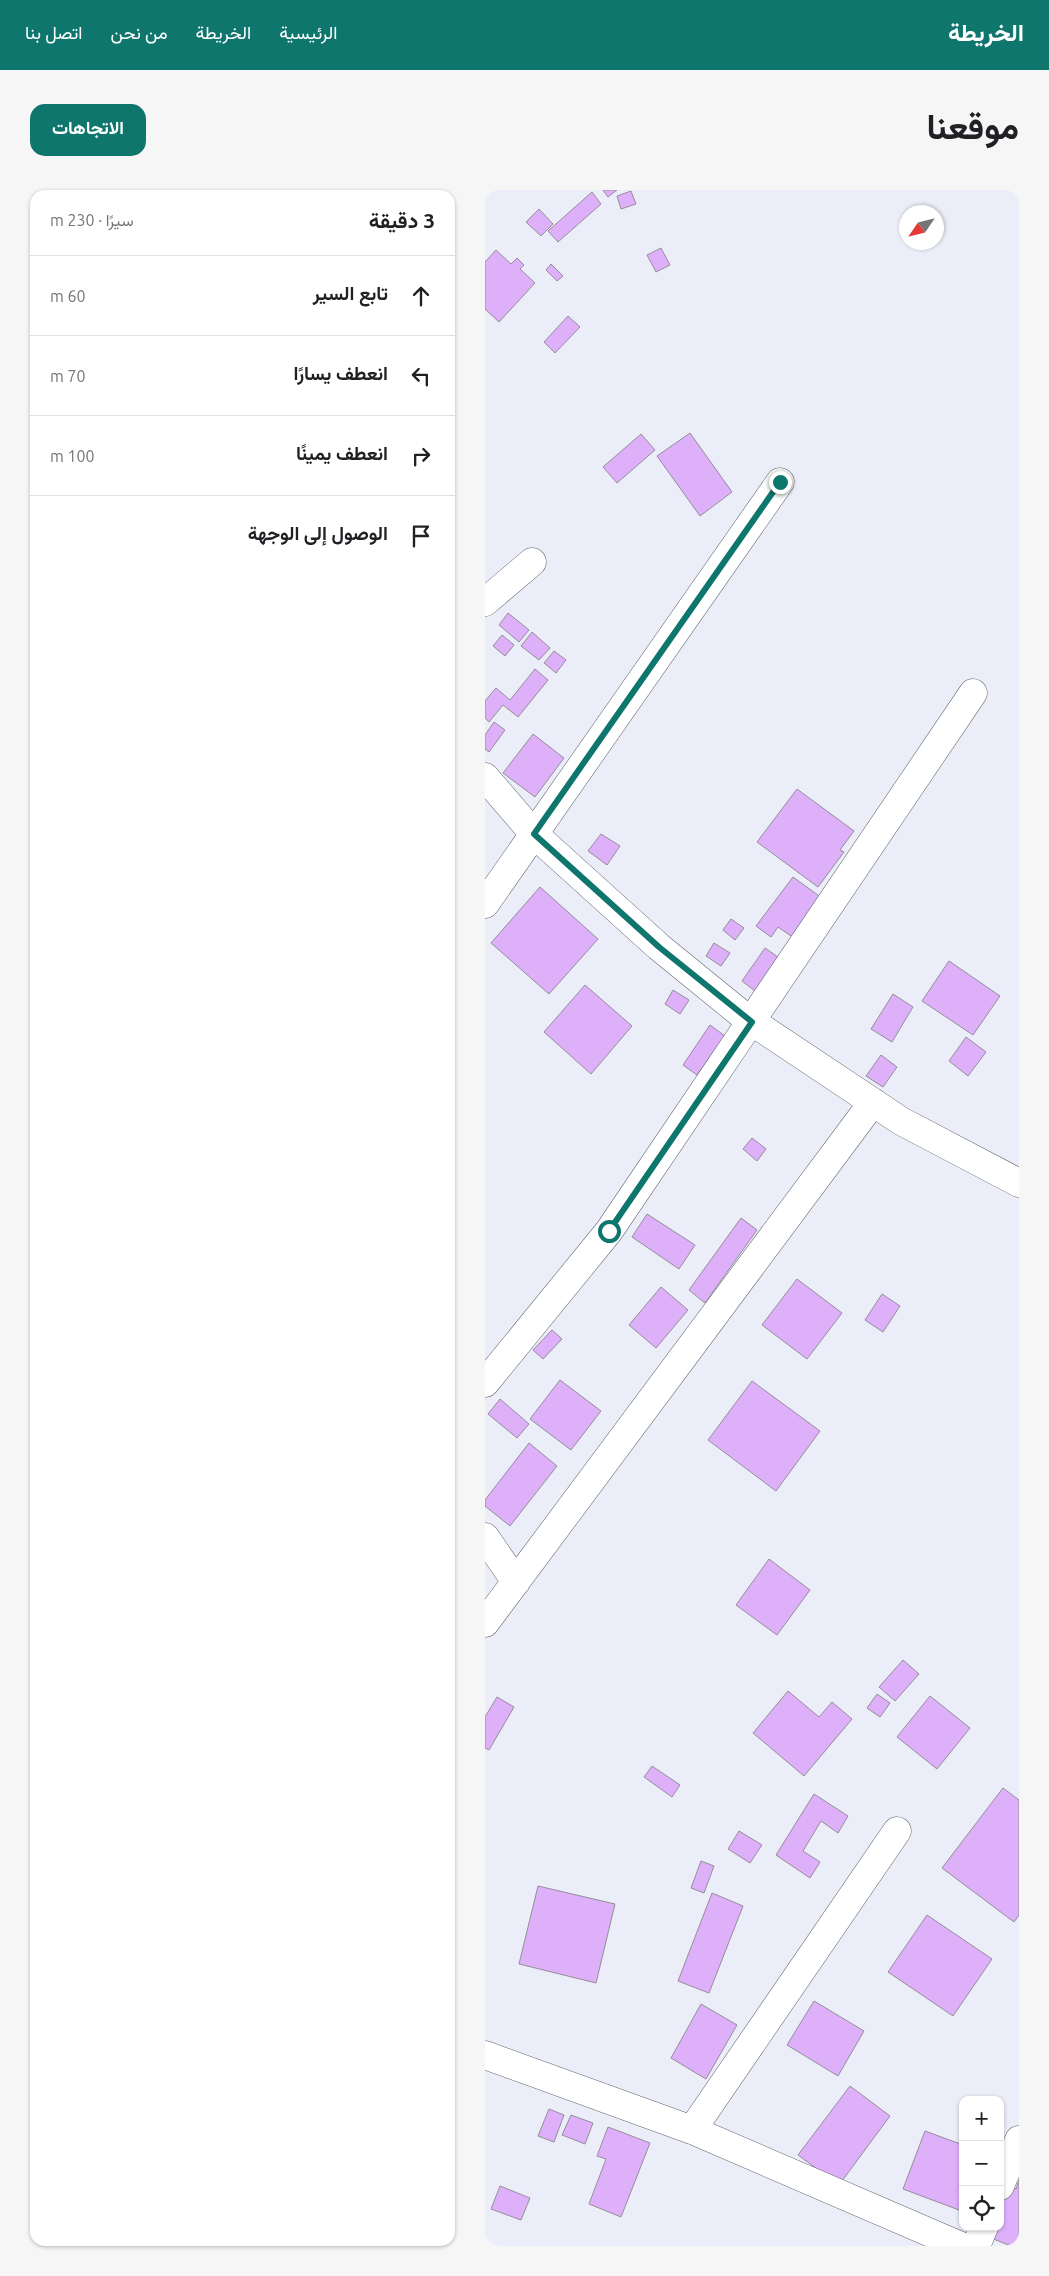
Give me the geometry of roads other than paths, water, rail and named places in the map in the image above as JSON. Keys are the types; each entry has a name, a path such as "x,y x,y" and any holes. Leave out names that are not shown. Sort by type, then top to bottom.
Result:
{"street":[{"path":"485,904 780,482"},
{"path":"485,602 532,562"},
{"path":"485,1383 609,1231 973,693"},
{"path":"485,777 534,834 659,947 752,1022 901,1121 1019,1183"},
{"path":"485,1623 873,1102"},
{"path":"485,1537 516,1582"},
{"path":"692,2130 897,1831"},
{"path":"485,2055 692,2130 961,2246"},
{"path":"1004,2176 1019,2140"},
{"path":"976,2246 982,2231"}]}
